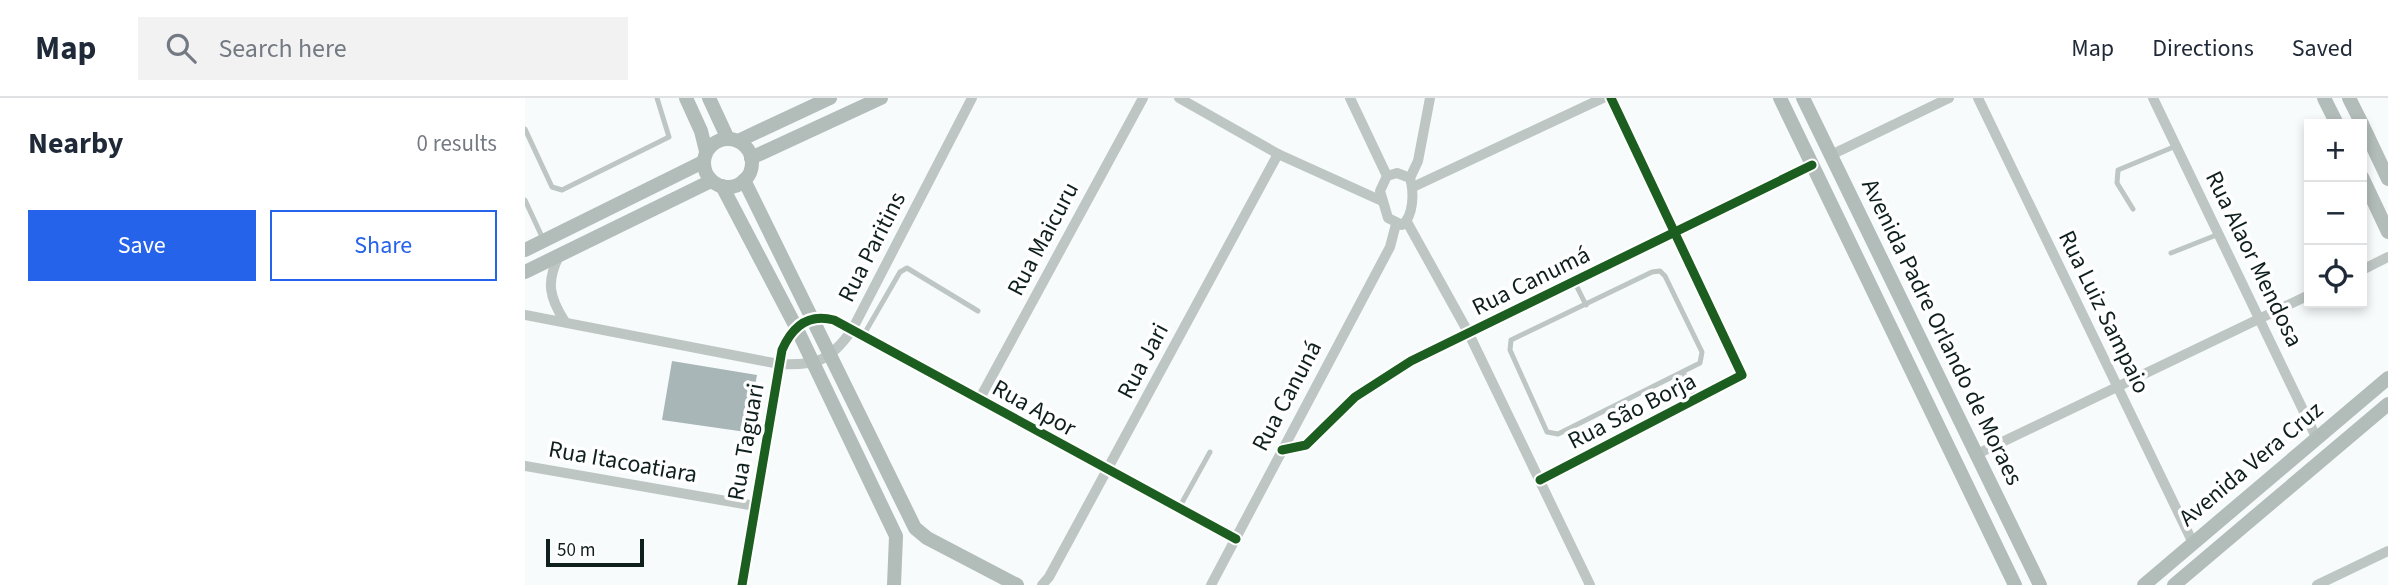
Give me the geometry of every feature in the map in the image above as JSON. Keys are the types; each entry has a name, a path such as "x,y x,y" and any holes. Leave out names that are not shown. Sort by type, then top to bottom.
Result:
{"main road":[{"path":"686,98 701,131 705,157 717,183 796,327 896,536 894,585"},
{"path":"525,272 717,183 738,184 744,180 752,166 751,158 733,140 709,98"},
{"path":"525,250 705,157 715,142 733,140 829,98"},
{"path":"751,158 881,98"},
{"name":"Avenida Padre Orlando de Moraes","path":"1780,98 2015,585"},
{"name":"Avenida Padre Orlando de Moraes","path":"1804,98 2040,585"},
{"path":"2324,98 2334,119"},
{"path":"2349,98 2360,119"},
{"path":"2367,135 2388,179"},
{"path":"744,180 915,528 927,538 1017,585"},
{"path":"2364,182 2388,232"},
{"name":"Avenida Vera Cruz","path":"2144,585 2388,378"},
{"name":"Avenida Vera Cruz","path":"2174,585 2388,404"}],"street":[{"name":"Rua Paritins","path":"525,314 779,365 813,364 831,355 852,330 972,98"},
{"name":"Rua Maicuru","path":"979,400 1143,98"},
{"path":"1179,98 1278,154 1382,201"},
{"path":"1350,98 1387,176"},
{"name":"Rua Canuná","path":"1212,585 1401,223 1418,161 1430,98"},
{"path":"1590,585 1468,332 1401,223 1388,218 1382,201 1381,183 1387,176 1398,173 1411,183 1603,98"},
{"path":"1611,98 1675,233"},
{"path":"1831,155 1949,98"},
{"name":"Rua Luiz Sampaio","path":"1978,98 2193,543"},
{"name":"Rua Alaor Mendosa","path":"2153,98 2317,439"},
{"name":"Rua Jari","path":"1042,585 1108,471 1278,154"},
{"name":"Rua Canumá","path":"1282,450 1305,445 1355,397 1381,378 1468,332 1812,165"},
{"name":"Rua São Borja","path":"1539,480 1742,375 1675,233"},
{"path":"559,256 550,274 549,285 552,303 565,322"},
{"path":"2367,268 2388,257"},
{"path":"1975,454 2304,297"},
{"name":"Rua Apor","path":"812,318 834,320 1236,539"},
{"path":"796,327 812,318"},
{"name":"Rua Taguari","path":"741,585 779,365 788,336 796,327"},
{"name":"Rua Itacoatiara","path":"525,466 755,506"},
{"path":"2318,585 2388,551"}],"lane":[{"path":"525,129 552,187 562,190 669,137 657,98"},
{"path":"2133,209 2117,183 2118,170 2176,146"},
{"path":"525,200 528,213 544,241"},
{"path":"2171,253 2219,234"},
{"path":"863,337 900,272 907,268 978,311"},
{"path":"1652,272 1663,273 1703,356 1700,363 1558,434 1547,432 1510,350 1510,343 1515,338 1586,305 1652,272"},
{"path":"1574,281 1586,305"},
{"path":"1683,372 1696,399"},
{"path":"1179,508 1210,452"}],"building":[{"path":"672,361 757,375 746,432 662,420"}],"cycle path":[{"path":"1540,480 1742,375 1611,98"},
{"path":"1282,450 1306,445 1355,397 1411,361 1812,165"},
{"path":"742,585 782,350 796,329 816,318 834,320 1236,539"}]}
